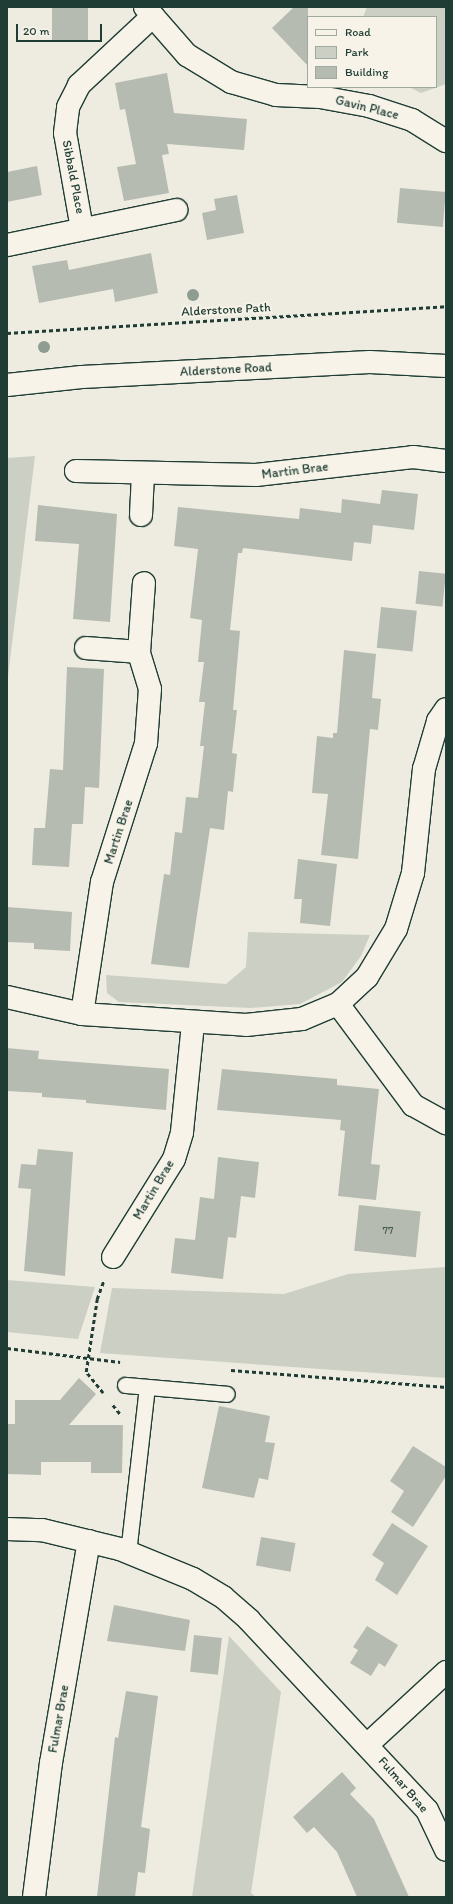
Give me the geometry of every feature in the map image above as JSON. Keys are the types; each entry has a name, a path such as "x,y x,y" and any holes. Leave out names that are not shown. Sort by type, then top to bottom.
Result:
{"street":[{"name":"Gavin Place","path":"149,12 187,55 231,82 276,95 320,97 368,106 412,120 446,141"},
{"name":"Sibbald Place","path":"82,229 65,133 68,107 79,85 149,12"},
{"name":"Sibbald Place","path":"7,245 176,210"},
{"name":"Alderstone Road","path":"7,385 82,377 370,362 446,366"},
{"name":"Martin Brae","path":"76,471 143,474 256,475 413,457 446,461"},
{"path":"141,515 143,474"},
{"name":"Martin Brae","path":"82,1014 102,882 146,743 150,689 139,652 144,583"},
{"path":"86,648 139,652"},
{"path":"7,997 82,1014 193,1023 246,1025 302,1019 338,1004 367,977 396,929 413,873 424,769 438,721 446,709"},
{"path":"338,1004 413,1106 446,1123"},
{"name":"Martin Brae","path":"113,1257 174,1159 182,1132 193,1023"},
{"name":"Fulmar Brae","path":"7,1530 42,1530 89,1541 128,1553 193,1579 222,1597 249,1620 427,1810 446,1850"},
{"name":"Fulmar Brae","path":"34,1897 51,1763 89,1541"},
{"name":"Fulmar Brae","path":"367,1745 446,1672"}],"lane":[{"path":"125,1384 227,1394"},
{"path":"128,1553 147,1387"}],"path":[{"name":"Alderstone Path","path":"7,333 446,306"}],"green space":[{"path":"367,7 446,7 446,84 437,87 437,16 363,16"},
{"path":"411,88 435,88 421,93"},
{"path":"35,456 7,685 7,458"},
{"path":"248,932 370,935 361,956 342,982 300,1004 251,1008 119,1002 107,993 106,975 226,984 246,967"},
{"path":"446,1267 446,1378 100,1353 112,1288 284,1294 348,1274"},
{"path":"7,1280 95,1287 78,1339 7,1332"},
{"path":"229,1636 281,1692 251,1893 256,1897 192,1897"}],"building":[{"path":"52,7 88,7 88,42 52,42"},
{"path":"294,7 308,7 307,65 272,28"},
{"path":"167,73 174,113 247,119 244,150 167,144 169,154 162,155 169,193 124,201 117,167 136,164 125,109 120,110 115,83"},
{"path":"37,166 42,195 7,202 7,172"},
{"path":"400,188 446,192 443,227 397,223"},
{"path":"237,195 244,233 207,240 202,213 216,210 214,199"},
{"path":"151,253 158,293 115,302 113,289 39,303 32,266 67,260 69,270"},
{"path":"382,490 418,494 414,530 373,525 371,544 354,542 352,561 243,548 242,553 238,553 230,630 240,631 233,710 237,710 232,753 237,754 233,792 228,791 224,830 210,828 189,968 151,964 164,874 170,875 175,832 182,833 186,797 198,798 204,746 200,746 205,702 199,702 204,662 198,662 202,620 190,618 198,549 174,546 178,507 299,519 300,508 341,513 342,499 380,504"},
{"path":"38,505 117,514 110,622 73,619 79,544 35,541"},
{"path":"419,571 446,574 442,607 416,604"},
{"path":"381,607 417,611 413,652 377,648"},
{"path":"344,650 376,654 372,698 381,699 378,730 370,729 358,859 321,855 328,794 312,793 317,736 333,738 333,733 337,733"},
{"path":"67,667 104,669 99,788 85,787 83,824 72,824 69,867 32,865 34,828 45,828 50,769 63,770"},
{"path":"298,859 337,864 330,926 300,923 302,899 294,899"},
{"path":"7,907 72,912 70,951 34,949 34,943 7,942"},
{"path":"7,1048 39,1051 38,1059 169,1069 166,1110 86,1103 86,1100 42,1097 42,1093 7,1091"},
{"path":"222,1069 337,1079 337,1085 379,1089 371,1164 380,1165 376,1200 338,1196 345,1131 340,1130 341,1120 217,1110"},
{"path":"38,1149 73,1152 65,1276 24,1271 31,1189 18,1188 21,1164 36,1165"},
{"path":"218,1157 259,1162 255,1198 241,1196 236,1238 228,1237 223,1279 171,1273 175,1238 195,1240 200,1197 214,1199"},
{"path":"359,1205 421,1211 416,1257 354,1251"},
{"path":"79,1378 96,1394 69,1425 123,1425 122,1473 91,1473 91,1462 41,1462 41,1475 7,1474 7,1424 15,1424 15,1400 60,1400"},
{"path":"219,1406 270,1416 265,1442 275,1443 268,1480 259,1478 254,1498 202,1488"},
{"path":"413,1446 446,1467 446,1476 413,1527 391,1512 404,1491 390,1481"},
{"path":"392,1523 428,1546 397,1595 375,1580 384,1563 372,1555"},
{"path":"261,1537 295,1543 290,1572 256,1566"},
{"path":"114,1605 190,1620 185,1651 107,1641"},
{"path":"367,1626 398,1645 385,1667 379,1663 371,1676 350,1663 358,1650 353,1647"},
{"path":"194,1635 222,1638 218,1675 190,1672"},
{"path":"126,1691 158,1696 141,1827 150,1829 145,1873 138,1872 135,1897 97,1897 115,1737 118,1738"},
{"path":"342,1772 356,1788 350,1794 374,1819 409,1897 357,1897 337,1852 314,1827 307,1833 293,1817"}]}
